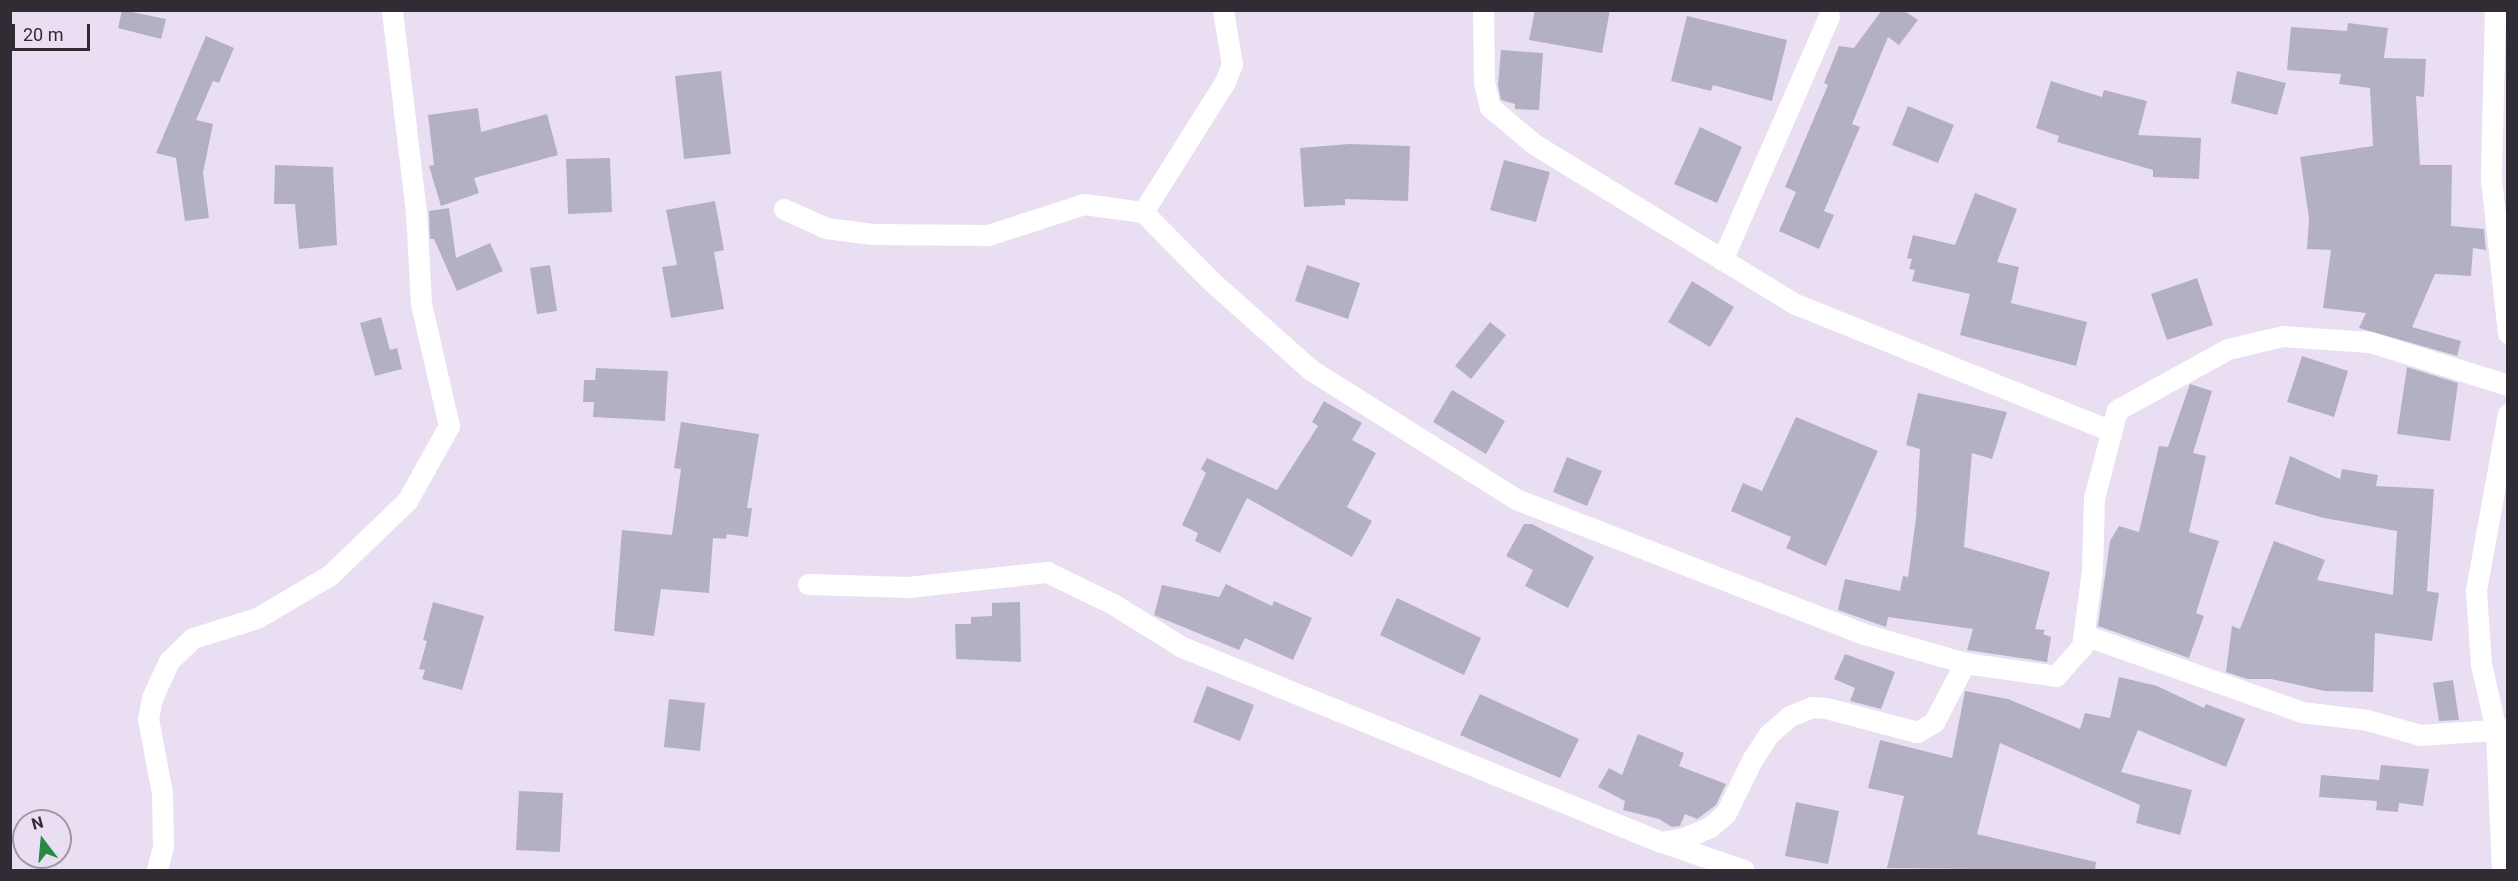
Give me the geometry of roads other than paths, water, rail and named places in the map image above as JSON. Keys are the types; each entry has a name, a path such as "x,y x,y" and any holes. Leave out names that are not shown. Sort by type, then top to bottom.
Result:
{"street":[{"path":"156,870 163,846 162,793 148,719 152,698 169,662 193,638 257,618 330,574 407,501 449,426 421,304 416,212 393,10"},
{"path":"1143,212 1225,82 1232,64 1223,10"},
{"path":"1483,10 1484,82 1491,107 1534,144 1793,303 2111,431"},
{"path":"2495,10 2492,178 2508,333"},
{"path":"1722,260 1829,16"},
{"path":"784,209 826,228 862,232 988,235 1084,204 1143,212 1210,280 1311,370 1516,499 1864,634 1965,663 2056,676 2090,638 2105,640 2302,712 2367,720 2420,735 2502,730"},
{"path":"2082,647 2092,570 2094,498 2117,410 2229,349 2283,336 2370,342 2508,385"},
{"path":"2502,870 2502,730 2481,664 2476,590 2508,414"},
{"path":"808,584 908,587 1047,572 1113,604 1182,647 1661,842 1744,870"},
{"path":"1661,842 1684,838 1710,827 1726,813 1752,760 1769,734 1790,716 1812,707 1826,708 1917,732 1934,722 1965,663"}]}
